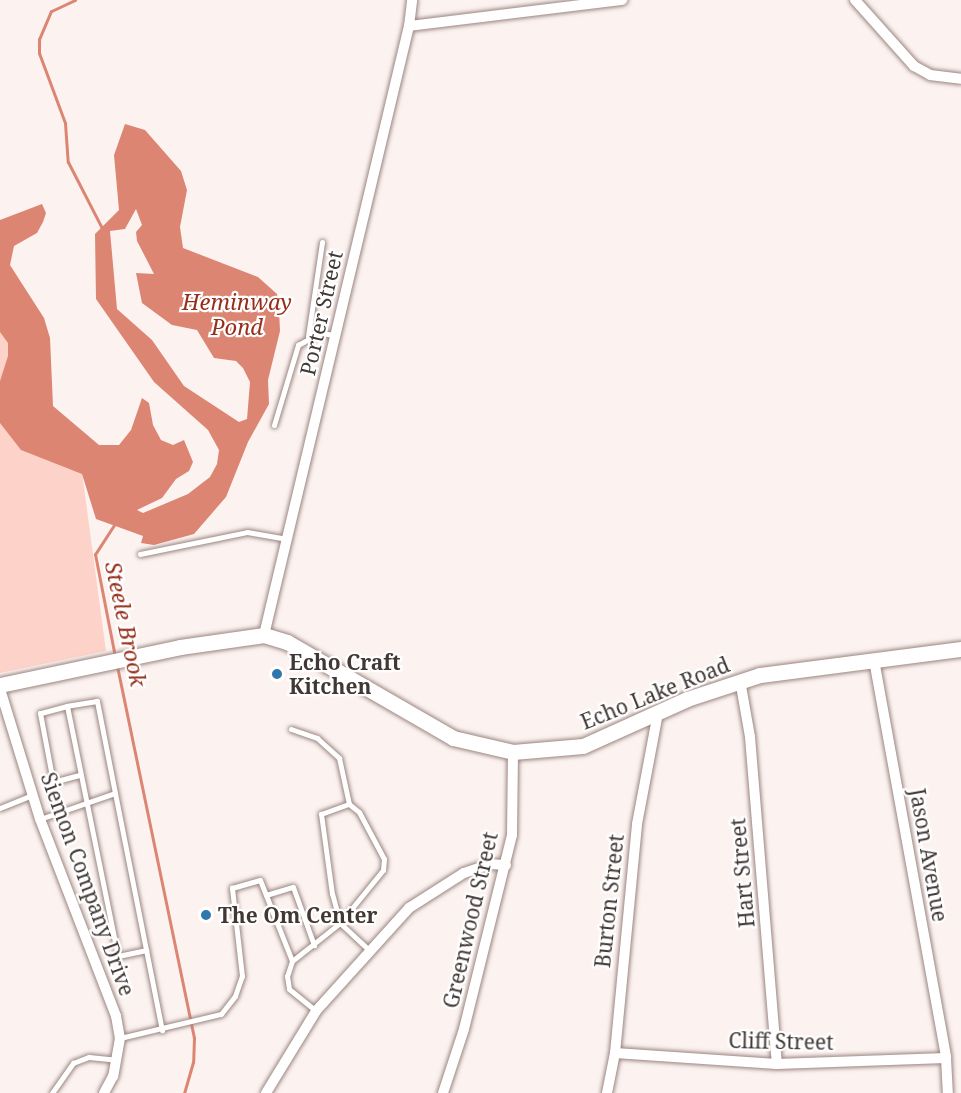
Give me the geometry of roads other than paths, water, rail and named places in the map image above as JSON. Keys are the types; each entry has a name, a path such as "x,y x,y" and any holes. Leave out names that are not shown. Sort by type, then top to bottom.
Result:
{"main road":[{"name":"Echo Lake Road","path":"0,687 108,662 264,635 287,642 453,738 513,752 584,746 657,713 740,680 961,649"}],"street":[{"name":"Porter Street","path":"264,635 409,26 412,0"},
{"path":"409,26 622,0"},
{"path":"855,0 914,66 930,75 961,80"},
{"name":"Jason Avenue","path":"874,660 946,1058 948,1093"},
{"name":"Hart Street","path":"740,680 750,737 777,1064"},
{"name":"Siemon Company Drive","path":"0,687 40,819 117,1016 120,1038 116,1060 104,1093"},
{"name":"Burton Street","path":"607,1093 615,1053 635,835 657,713"},
{"name":"Greenwood Street","path":"442,1093 464,1029 506,865 512,835 513,752"},
{"path":"266,1093 316,1011 368,949 409,908 464,873 490,864 506,865"},
{"name":"Cliff Street","path":"615,1053 777,1064 946,1058"}],"lane":[{"path":"308,336 322,242"},
{"path":"274,425 298,345 308,336 320,333 335,335"},
{"path":"140,554 247,532 287,539"},
{"path":"80,776 53,782 40,713 96,701 162,1030"},
{"path":"67,706 118,956 146,950"},
{"path":"291,729 316,738 339,758 349,804 358,812 384,860 383,870 340,923 292,961 287,976 289,989 316,1011"},
{"path":"40,819 115,793"},
{"path":"0,808 33,795"},
{"path":"349,804 321,814 332,894 340,923 368,949"},
{"path":"120,1038 201,1022 221,1014 235,996 242,976 232,888 260,880 292,961"},
{"path":"266,895 293,887 314,945"},
{"path":"52,1093 74,1063 89,1057 116,1060"}],"water":[{"name":"Heminway Pond","path":"125,124 145,130 181,171 187,190 180,227 183,248 258,277 277,294 279,310 280,331 268,380 269,404 248,442 226,497 194,534 154,545 141,543 143,536 96,519 82,474 21,450 0,423 0,381 8,356 8,343 0,332 0,220 42,204 46,213 43,222 37,233 14,246 10,265 44,318 50,338 53,406 99,445 119,445 131,430 142,398 149,403 153,425 161,440 173,445 184,440 193,462 189,471 176,479 162,498 137,510 143,513 188,494 210,477 217,464 219,450 208,430 154,382 96,299 95,234 119,210 114,155","holes":["136,209 142,225 136,232 137,241 154,274 136,273 142,303 172,325 197,330 214,358 236,361 243,368 250,382 247,419 239,422 184,386 152,340 117,309 110,231 125,229"]}],"waterway":[{"name":"Steele Brook","path":"75,0 51,11 39,39 39,53 65,123 68,162 103,230"},
{"name":"Steele Brook","path":"114,525 95,554 115,657"},
{"name":"Steele Brook","path":"117,666 194,1038 193,1062 184,1093"}],"place":[{"name":"Echo Craft Kitchen","path":"277,674"},
{"name":"The Om Center","path":"206,915"}]}
